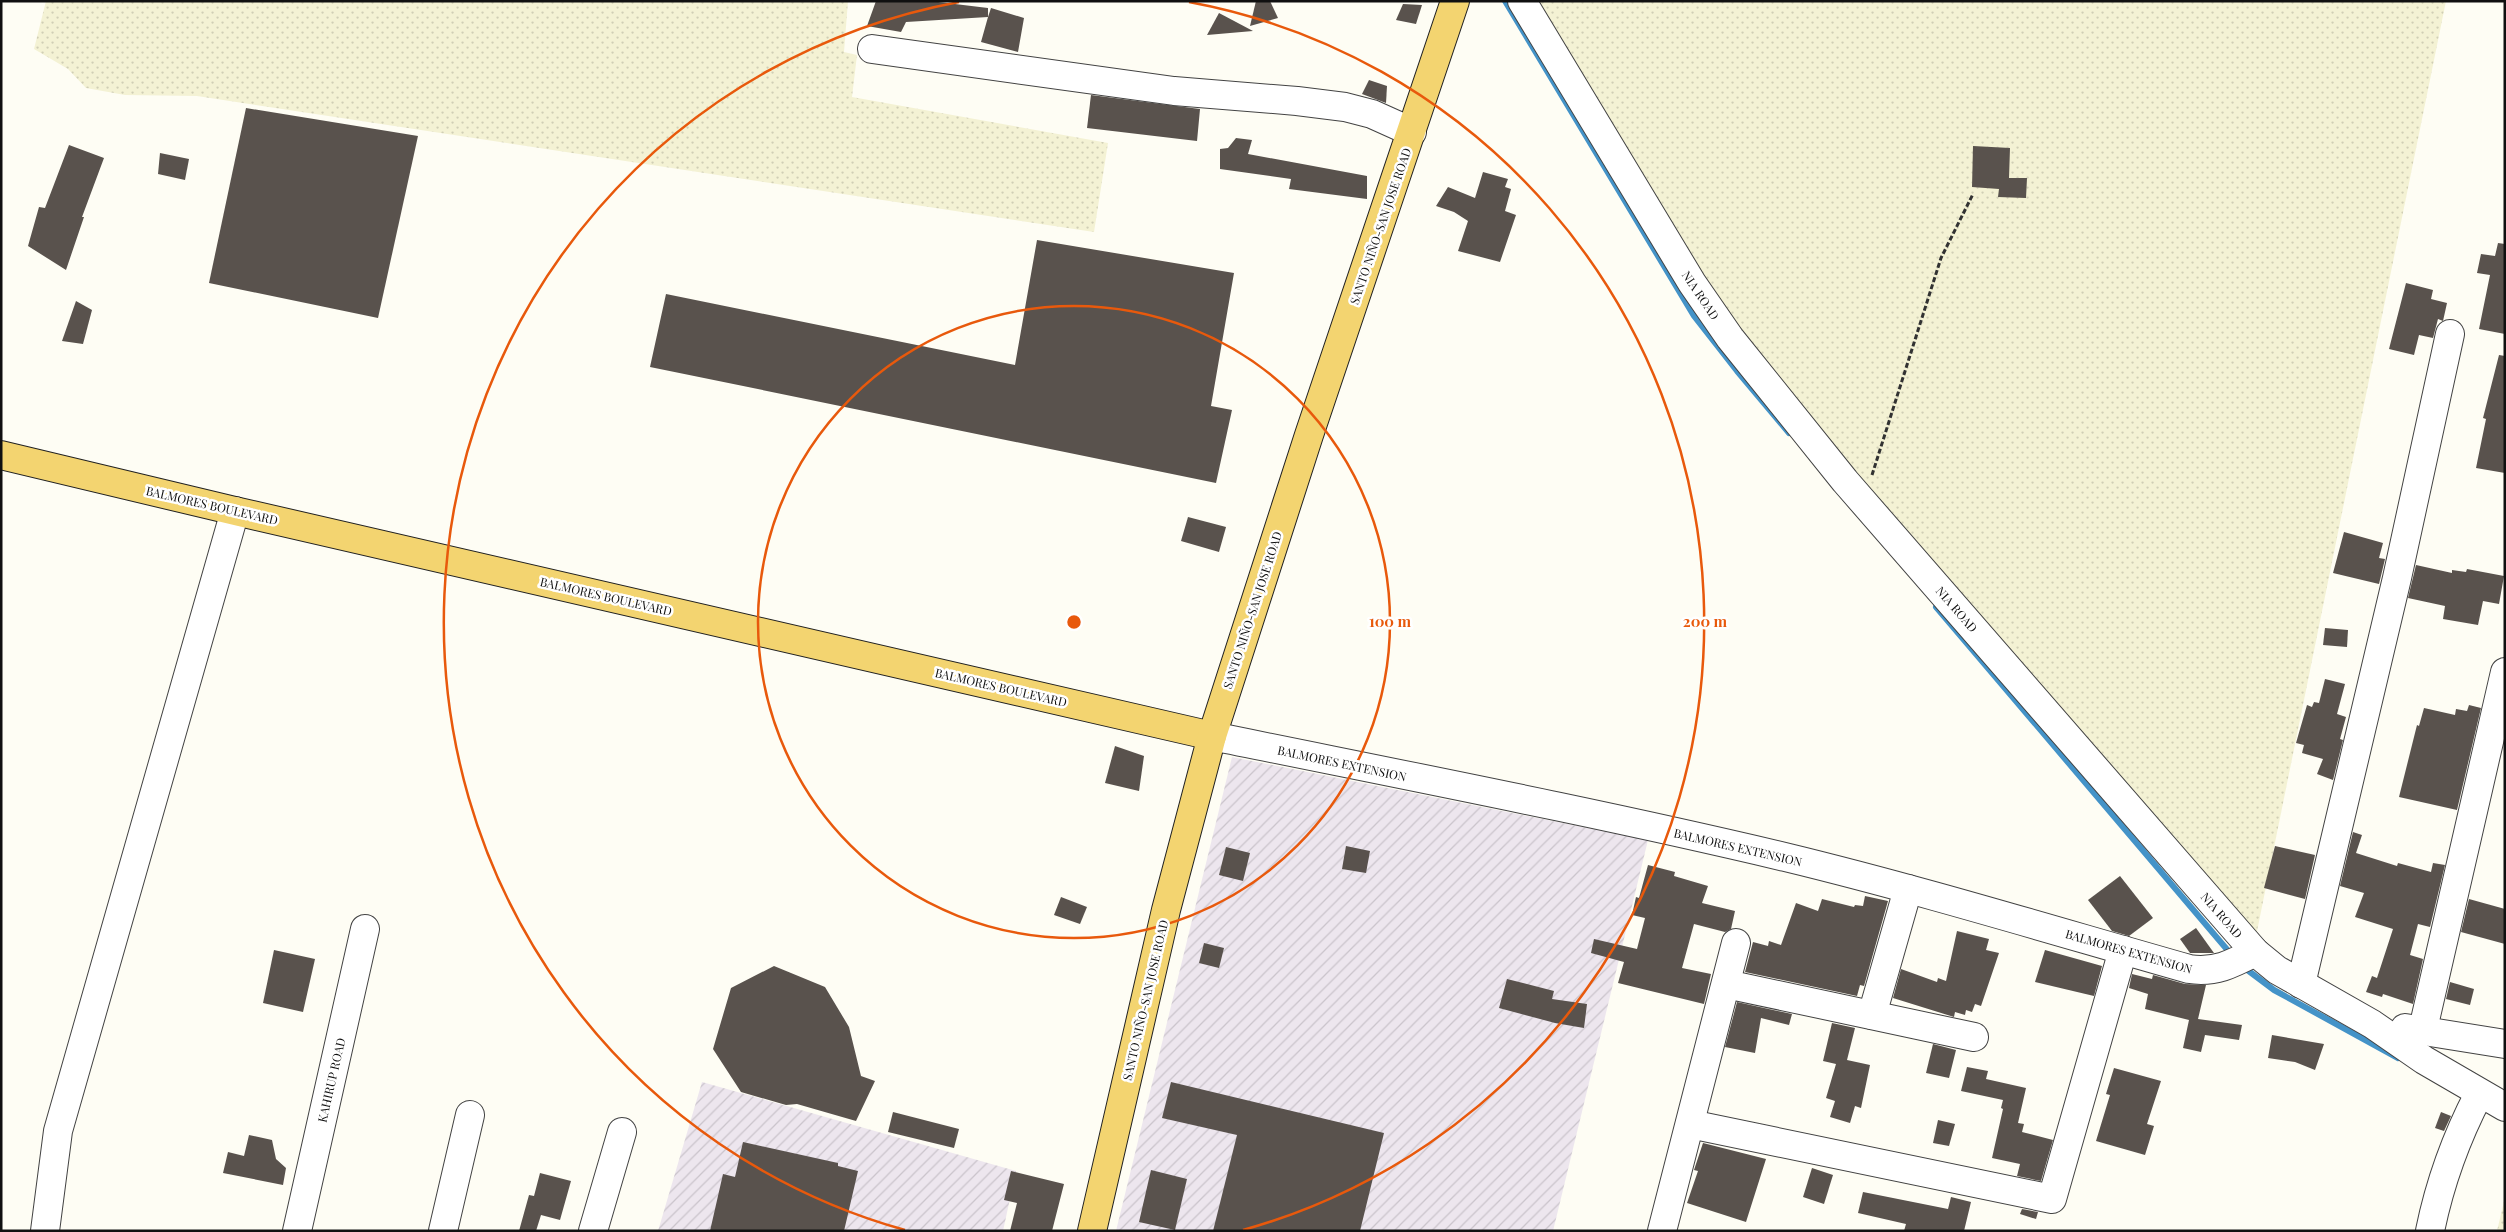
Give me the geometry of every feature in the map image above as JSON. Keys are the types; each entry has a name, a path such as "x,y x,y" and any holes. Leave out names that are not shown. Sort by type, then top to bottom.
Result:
{"main road":[{"name":"SANTO NIÑO-SAN JOSE ROAD","path":"1092,1231 1166,910 1212,736 1308,435 1456,1"},
{"name":"BALMORES BOULEVARD","path":"1,455 235,511 1212,736"}],"street":[{"name":"NIA ROAD","path":"1522,1 1692,283 1730,338 1860,497 2255,952 2277,970 2372,1024 2424,1060 2474,1103 2505,1107"},
{"path":"872,49 1174,91 1297,101 1345,107 1372,114 1412,132"},
{"path":"2301,984 2397,578 2450,334"},
{"path":"45,1231 58,1131 235,511"},
{"path":"2424,1030 2505,672"},
{"name":"BALMORES EXTENSION","path":"1212,736 1652,827 1908,889 2189,969 2219,970 2255,952"},
{"path":"1872,1015 1908,889"},
{"name":"KAHIRUP ROAD","path":"297,1231 365,929"},
{"path":"1662,1231 1736,943"},
{"path":"1690,1124 2052,1199 2123,950"},
{"path":"1726,984 1974,1037"},
{"path":"2372,1024 2424,1030 2505,1044"},
{"path":"2430,1231 2436,1197 2448,1159 2474,1103"},
{"path":"443,1231 470,1115"},
{"path":"592,1231 622,1132"}],"path":[{"path":"1860,497 1873,472 1880,452 1940,258 1973,194"}],"shaded area":[{"path":"46,1 848,1 844,52 857,55 852,97 1108,143 1094,232 197,96 125,95 86,88 68,69 34,49"},
{"path":"1532,1 2446,1 2255,941 1866,488 1706,290"},
{"path":"1232,757 1648,840 1553,1231 1116,1231"},
{"path":"702,1082 1016,1171 1003,1231 658,1231"},
{"path":"2505,1197 2505,1231 2497,1231"}],"building":[{"path":"876,1 930,1 988,8 988,17 906,22 901,32 867,26"},
{"path":"1256,1 1270,1 1278,18 1250,26"},
{"path":"1403,4 1422,5 1416,24 1396,20"},
{"path":"991,8 1024,18 1018,52 981,42"},
{"path":"1219,13 1253,31 1207,35"},
{"path":"1369,80 1387,86 1386,103 1362,94"},
{"path":"1091,95 1200,109 1197,141 1087,128"},
{"path":"246,108 418,136 378,318 209,283"},
{"path":"1236,138 1252,140 1248,154 1367,176 1367,199 1289,189 1291,179 1220,169 1220,149 1228,148"},
{"path":"69,145 104,158 82,217 84,217 66,270 28,246 39,207 45,208"},
{"path":"1973,146 2010,148 2009,178 2027,178 2026,198 1998,197 1999,189 1972,187"},
{"path":"160,153 189,159 185,180 158,174"},
{"path":"1483,172 1508,179 1505,187 1511,189 1505,211 1516,215 1500,262 1458,251 1468,221 1454,212 1436,206 1448,187 1475,198"},
{"path":"1037,240 1234,273 1211,406 1232,410 1216,483 650,367 666,294 1015,365"},
{"path":"2498,243 2505,244 2505,334 2479,329 2490,275 2477,273 2481,254 2495,256"},
{"path":"2406,283 2433,290 2431,299 2447,303 2443,321 2438,319 2433,338 2419,335 2414,355 2389,349"},
{"path":"76,301 92,310 83,344 62,341"},
{"path":"2499,355 2505,356 2505,473 2476,468 2486,419 2483,418"},
{"path":"1188,517 1226,527 1219,552 1181,541"},
{"path":"2344,532 2383,543 2379,558 2385,559 2379,584 2333,573"},
{"path":"2416,565 2452,573 2452,570 2466,572 2467,569 2504,576 2499,604 2483,601 2478,625 2443,619 2445,606 2408,598"},
{"path":"2325,628 2348,630 2347,647 2323,645"},
{"path":"2325,679 2345,684 2337,714 2346,717 2340,739 2343,740 2333,780 2317,774 2323,759 2302,753 2304,745 2296,743 2307,705 2312,707 2314,702 2319,703"},
{"path":"2469,705 2481,708 2457,810 2399,797 2417,725 2419,726 2424,708 2455,715 2456,709 2467,711"},
{"path":"1115,746 1144,756 1139,791 1105,783"},
{"path":"2353,832 2362,835 2356,853 2397,866 2398,863 2431,872 2433,863 2445,865 2430,927 2418,924 2410,955 2423,959 2413,1004 2383,994 2382,997 2366,992 2372,976 2377,978 2393,929 2355,917 2364,893 2340,886"},
{"path":"1346,846 1370,851 1366,873 1342,869"},
{"path":"2275,846 2315,855 2305,899 2264,888"},
{"path":"1226,847 1250,853 1243,881 1219,875"},
{"path":"1648,865 1675,872 1674,876 1708,886 1702,903 1735,911 1731,929 1725,932 1694,924 1682,968 1711,974 1704,1004 1618,983 1624,962 1591,953 1594,939 1637,949 1645,918 1632,915 1636,897 1639,898"},
{"path":"2120,876 2153,918 2129,936 2112,931 2088,900"},
{"path":"1865,896 1888,901 1864,986 1860,985 1857,996 1745,972 1753,942 1768,946 1769,941 1781,945 1796,903 1818,911 1822,899 1854,907 1855,905 1863,906"},
{"path":"1061,897 1087,907 1080,924 1054,915"},
{"path":"2469,899 2505,909 2505,944 2461,932"},
{"path":"2196,928 2214,953 2190,953 2180,939"},
{"path":"1957,931 1989,939 1986,950 1999,953 1981,1006 1975,1004 1972,1012 1966,1010 1965,1015 1955,1012 1954,1017 1893,998 1901,969 1937,982 1938,978 1946,981"},
{"path":"1204,943 1224,948 1219,968 1199,963"},
{"path":"274,950 315,959 303,1012 263,1003"},
{"path":"2045,950 2102,966 2094,996 2035,982"},
{"path":"774,966 825,987 849,1027 861,1076 875,1081 856,1121 797,1104 786,1105 741,1092 713,1049 731,988"},
{"path":"2132,974 2152,979 2153,975 2185,984 2206,985 2198,1019 2242,1025 2239,1040 2205,1035 2201,1052 2183,1048 2189,1020 2145,1009 2148,994 2129,988"},
{"path":"1507,979 1554,991 1552,999 1587,1004 1584,1028 1555,1023 1499,1008"},
{"path":"2450,982 2474,989 2470,1005 2446,999"},
{"path":"1737,1002 1792,1014 1789,1025 1761,1018 1755,1053 1725,1047"},
{"path":"1832,1023 1855,1028 1847,1060 1870,1065 1861,1108 1855,1106 1850,1123 1830,1117 1835,1101 1826,1098 1836,1064 1823,1061"},
{"path":"2272,1035 2324,1044 2315,1070 2295,1062 2268,1058"},
{"path":"1933,1044 1956,1050 1949,1078 1926,1073"},
{"path":"1967,1067 1988,1071 1986,1079 2026,1088 2018,1123 2024,1124 2022,1132 2053,1140 2041,1181 2017,1176 2020,1164 1992,1158 2003,1109 2001,1108 2003,1100 1961,1091"},
{"path":"2114,1068 2161,1081 2147,1124 2154,1126 2145,1155 2096,1141 2110,1095 2106,1094"},
{"path":"1171,1082 1384,1133 1360,1231 1213,1231 1237,1135 1162,1118"},
{"path":"893,1112 959,1129 954,1148 888,1132"},
{"path":"2441,1112 2451,1116 2444,1131 2435,1128"},
{"path":"1938,1120 1955,1124 1949,1146 1933,1143"},
{"path":"249,1135 272,1140 276,1159 286,1168 283,1185 223,1173 228,1152 244,1156"},
{"path":"743,1142 838,1163 838,1166 858,1171 844,1231 710,1231 723,1174 735,1177"},
{"path":"1703,1143 1766,1159 1746,1222 1687,1203 1698,1171 1694,1170"},
{"path":"1812,1168 1833,1175 1824,1204 1803,1197"},
{"path":"1151,1170 1187,1179 1175,1230 1139,1222"},
{"path":"1011,1171 1064,1184 1052,1231 1010,1231 1017,1203 1004,1200"},
{"path":"540,1173 571,1181 560,1220 541,1215 536,1231 519,1231 529,1195 534,1196"},
{"path":"1863,1192 1948,1209 1951,1197 1971,1202 1964,1231 1904,1231 1906,1224 1858,1213"},
{"path":"2022,1209 2038,1212 2036,1219 2020,1214"}],"waterway":[{"path":"1505,1 1694,316 1789,433"},
{"path":"1936,607 2230,953"},
{"path":"2246,969 2274,990 2398,1058"}]}
